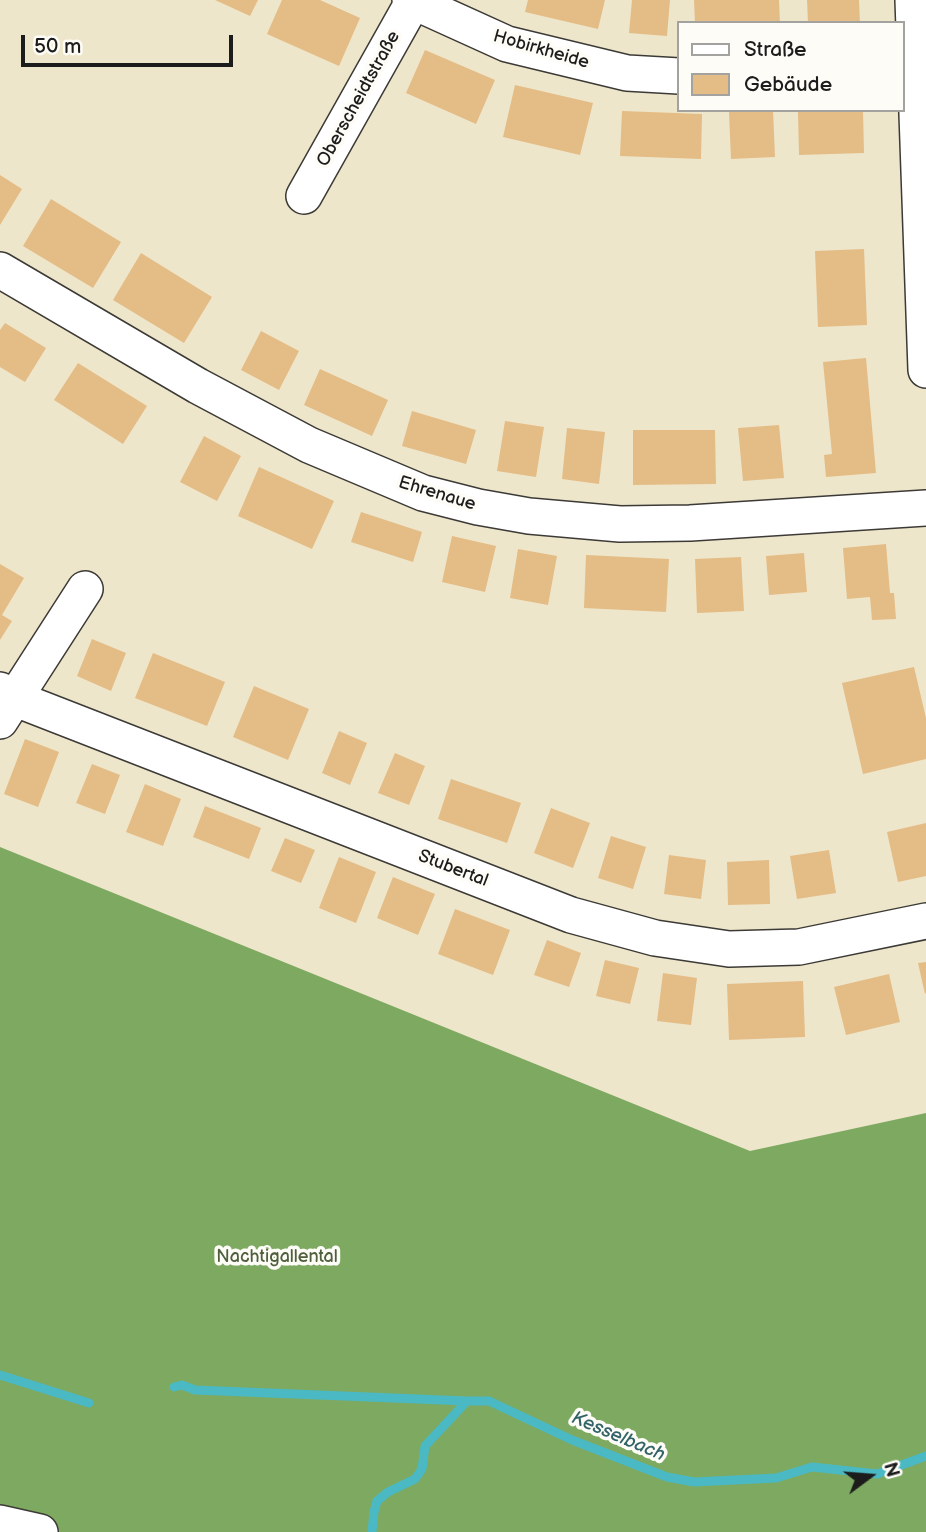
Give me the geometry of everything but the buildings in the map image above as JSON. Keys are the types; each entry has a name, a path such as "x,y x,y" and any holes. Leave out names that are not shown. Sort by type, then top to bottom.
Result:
{"street":[{"path":"913,0 910,68 926,370"},
{"name":"Hobirkheide","path":"412,1 507,44 627,73 678,76"},
{"name":"Oberscheidtstraße","path":"304,196 412,1"},
{"name":"Ehrenaue","path":"0,270 187,379 309,445 423,493 478,508 529,516 620,524 690,523 926,508"},
{"path":"5,703 85,589"},
{"name":"Stubertal","path":"5,703 571,915 655,938 729,949 799,947 926,921"},
{"path":"0,1523 40,1532"}],"green space":[{"name":"Nachtigallental","path":"0,847 750,1151 926,1113 926,1532 0,1532"}],"waterway":[{"path":"0,1375 89,1403"},
{"path":"174,1387 182,1385 195,1390 467,1401"},
{"name":"Kesselbach","path":"372,1532 377,1501 388,1492 415,1479 422,1469 425,1446 467,1401 489,1401 572,1440 667,1477 694,1482 776,1478 812,1467 877,1474 926,1456"}]}
